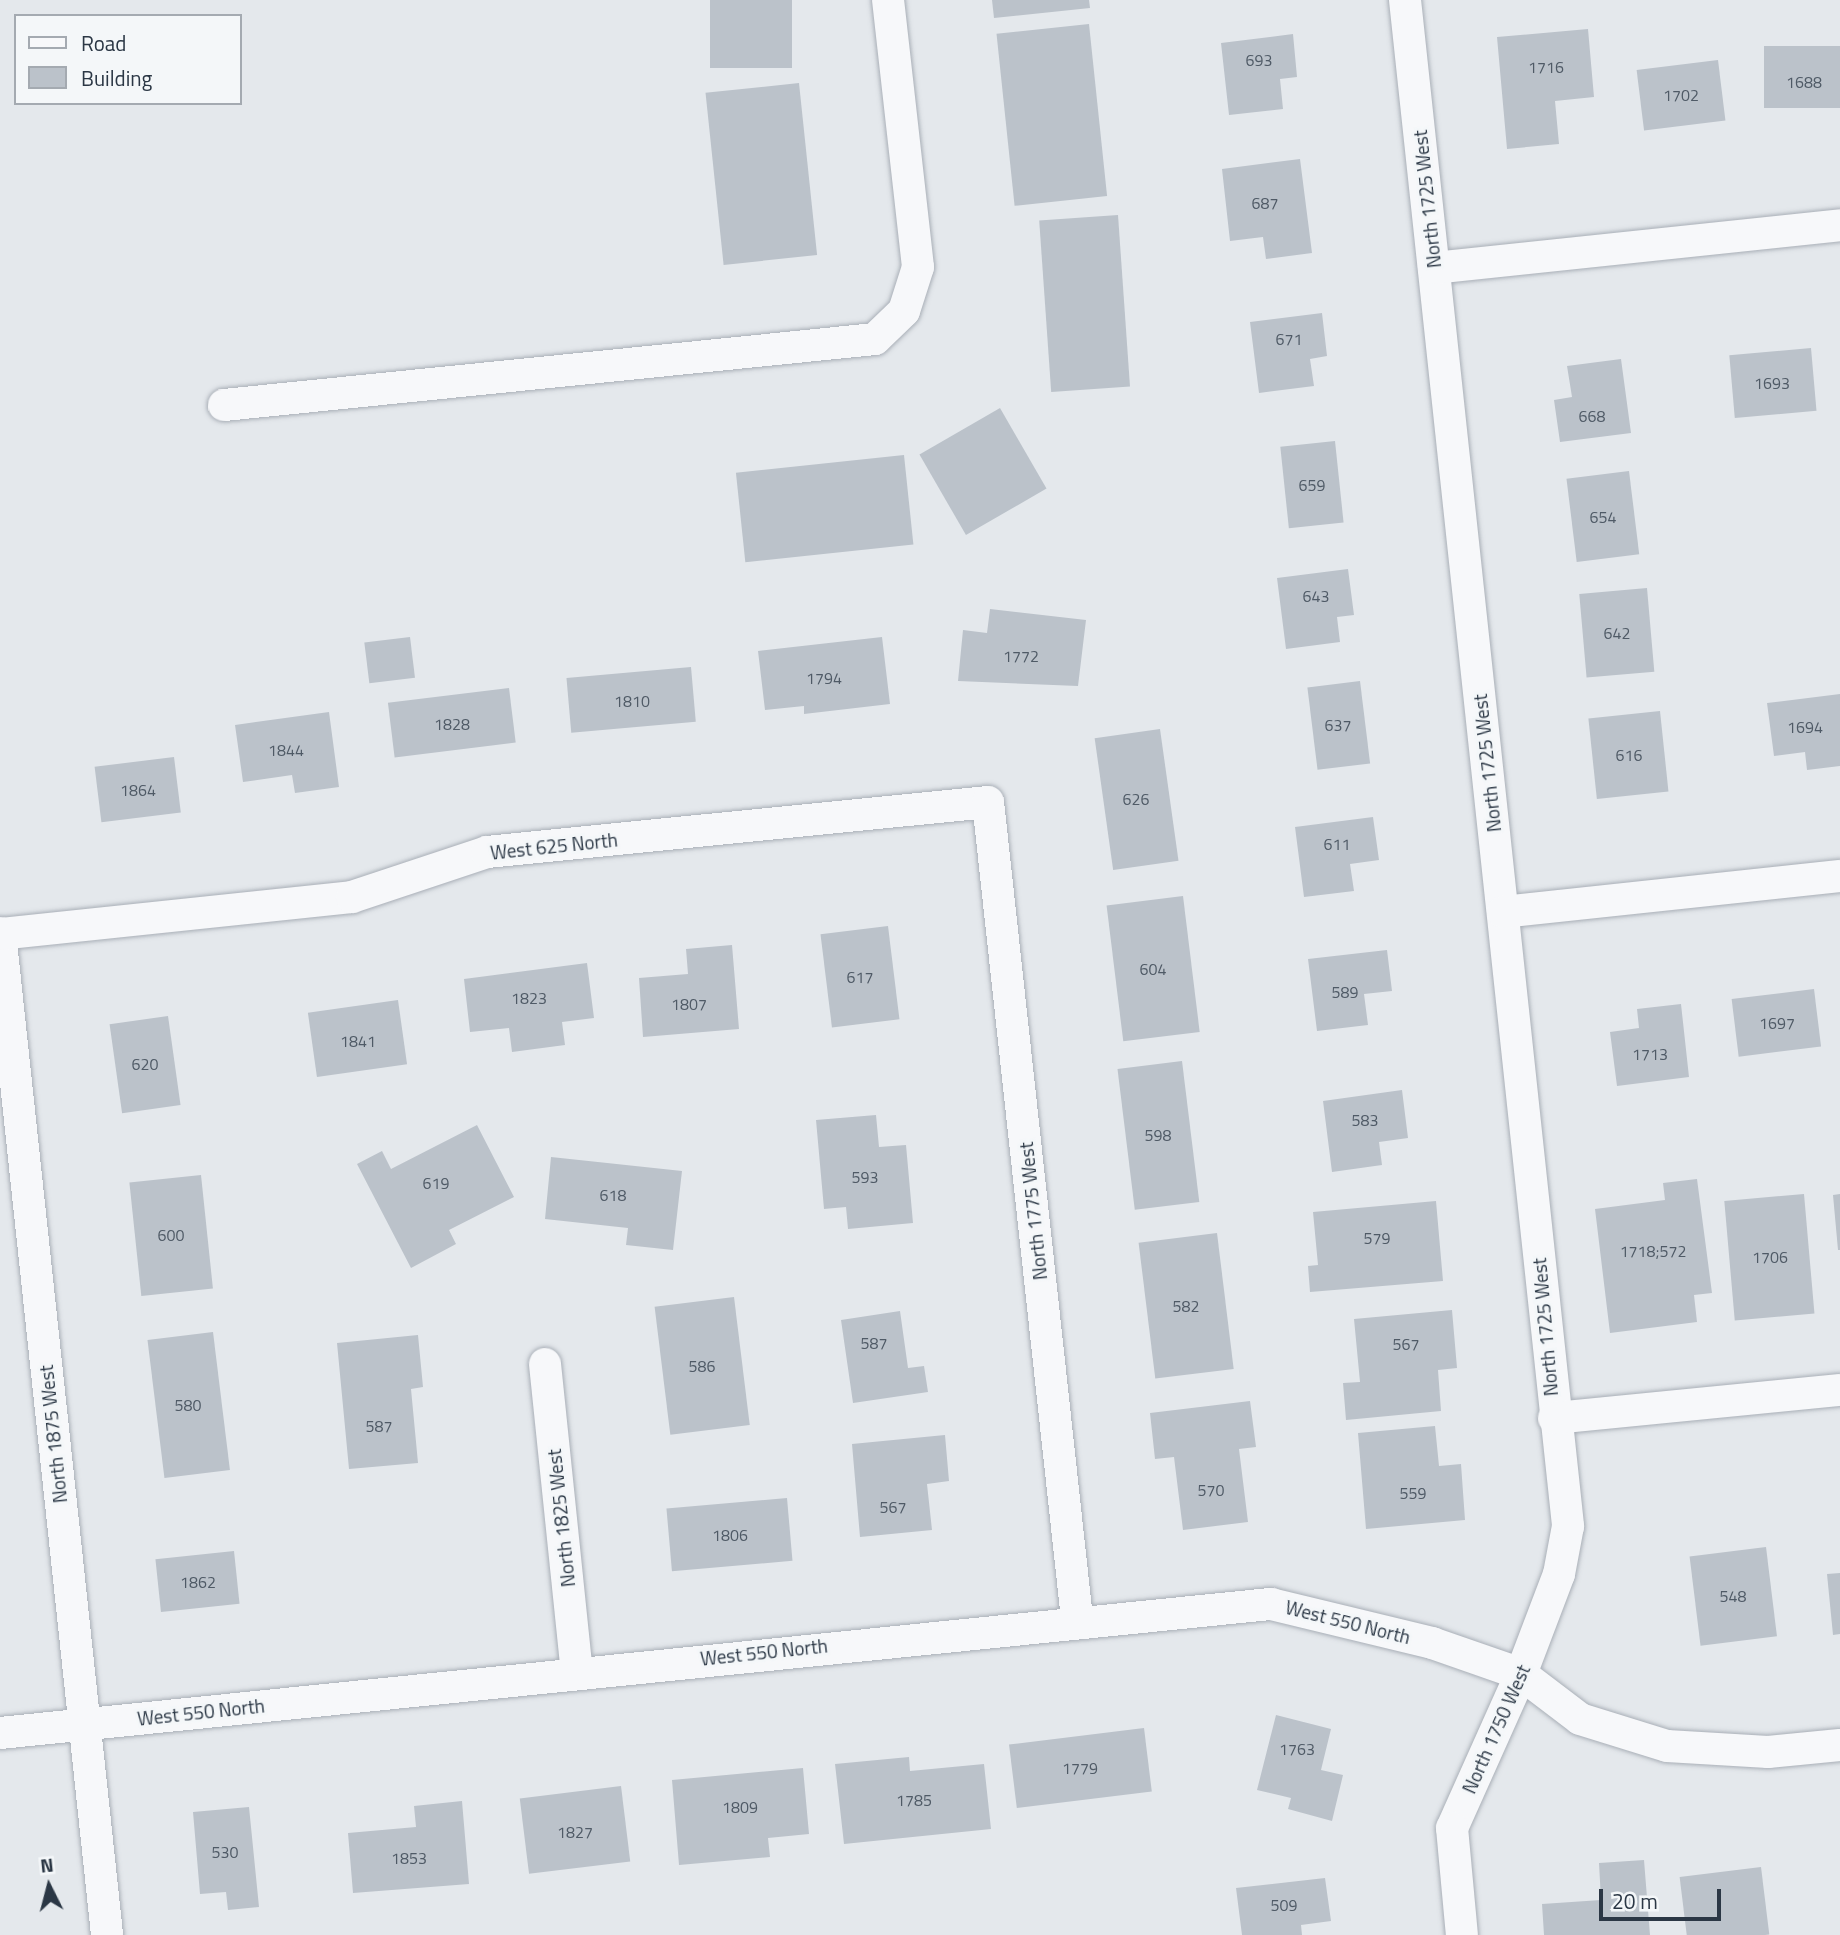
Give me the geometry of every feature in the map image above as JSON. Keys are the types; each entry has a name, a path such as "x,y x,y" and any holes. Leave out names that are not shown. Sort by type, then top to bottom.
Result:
{"street":[{"path":"224,405 875,339 904,311 918,267 888,0"},
{"name":"North 1725 West","path":"1405,0 1503,912 1554,1418 1568,1526"},
{"path":"1434,268 1840,225"},
{"name":"West 625 North","path":"0,933 352,897 487,852 988,802"},
{"name":"North 1775 West","path":"988,802 1077,1619"},
{"path":"1503,912 1840,876"},
{"name":"North 1875 West","path":"0,933 107,1935"},
{"name":"North 1825 West","path":"545,1364 577,1672"},
{"path":"1554,1418 1840,1390"},
{"name":"North 1750 West","path":"1462,1935 1452,1828 1521,1674 1559,1574 1568,1526"},
{"name":"West 550 North","path":"0,1733 1077,1619 1271,1604 1432,1643 1521,1674 1580,1719 1667,1746 1768,1752 1840,1745"}],"building":[{"path":"710,0 792,0 792,68 710,68"},
{"path":"992,0 1089,0 1090,8 994,18"},
{"path":"1089,24 1107,196 1015,206 997,34"},
{"path":"1588,29 1594,97 1555,101 1559,144 1507,149 1497,37"},
{"path":"1293,34 1297,77 1280,79 1283,109 1229,115 1221,43"},
{"path":"1764,46 1840,46 1840,108 1764,108"},
{"path":"1718,60 1725,121 1644,131 1637,70"},
{"path":"799,83 817,255 724,265 706,93"},
{"path":"1300,159 1312,253 1266,259 1263,237 1230,241 1222,169"},
{"path":"1118,215 1130,387 1051,392 1039,221"},
{"path":"1322,313 1327,356 1310,359 1314,386 1259,393 1250,322"},
{"path":"1811,348 1816,411 1735,418 1729,355"},
{"path":"1621,359 1631,433 1560,442 1554,400 1572,397 1567,366"},
{"path":"1000,408 1046,489 966,535 919,454"},
{"path":"1335,441 1344,523 1289,528 1280,447"},
{"path":"904,455 913,545 745,562 736,473"},
{"path":"1629,471 1639,554 1577,562 1566,479"},
{"path":"1348,569 1354,615 1337,617 1340,642 1286,649 1277,578"},
{"path":"1647,588 1654,672 1587,678 1579,594"},
{"path":"990,609 1086,620 1078,686 958,681 963,630 987,633"},
{"path":"410,637 415,678 369,683 364,643"},
{"path":"882,637 890,704 804,714 804,706 765,710 758,651"},
{"path":"691,667 696,722 571,733 566,678"},
{"path":"1360,681 1370,763 1318,770 1307,687"},
{"path":"509,688 516,743 395,757 388,703"},
{"path":"1840,694 1840,766 1807,770 1805,752 1774,756 1767,703"},
{"path":"1660,711 1668,792 1597,799 1588,719"},
{"path":"329,712 339,787 295,793 292,775 243,782 235,725"},
{"path":"1160,729 1179,861 1113,870 1095,738"},
{"path":"174,757 181,813 101,822 95,767"},
{"path":"1373,817 1379,860 1350,864 1354,891 1304,897 1295,827"},
{"path":"1183,896 1200,1032 1123,1041 1107,905"},
{"path":"888,926 899,1019 832,1028 821,934"},
{"path":"732,945 739,1029 643,1037 639,978 688,974 686,949"},
{"path":"1387,950 1392,991 1364,994 1368,1025 1317,1031 1308,959"},
{"path":"587,963 594,1018 562,1022 565,1045 512,1052 509,1028 470,1032 464,979"},
{"path":"1814,989 1821,1047 1739,1057 1732,999"},
{"path":"398,1000 407,1064 317,1077 308,1013"},
{"path":"1681,1004 1689,1077 1617,1086 1610,1032 1639,1028 1637,1009"},
{"path":"168,1016 181,1105 122,1113 110,1024"},
{"path":"1182,1061 1199,1202 1135,1210 1117,1069"},
{"path":"1402,1090 1408,1138 1379,1142 1382,1165 1332,1172 1323,1101"},
{"path":"876,1115 879,1147 906,1145 913,1223 848,1229 846,1207 824,1209 816,1120"},
{"path":"477,1125 514,1197 449,1230 456,1244 411,1268 357,1164 382,1151 391,1169"},
{"path":"551,1157 682,1171 673,1250 626,1245 628,1228 545,1219"},
{"path":"201,1175 213,1288 141,1296 129,1183"},
{"path":"1697,1179 1712,1293 1694,1295 1697,1322 1610,1333 1595,1209 1665,1200 1663,1183"},
{"path":"1804,1194 1814,1314 1735,1321 1724,1201"},
{"path":"1840,1194 1840,1250 1838,1250 1833,1195"},
{"path":"1436,1201 1443,1281 1310,1292 1308,1266 1318,1265 1313,1212"},
{"path":"1217,1233 1234,1369 1155,1379 1139,1243"},
{"path":"734,1297 750,1425 670,1435 655,1307"},
{"path":"1452,1310 1457,1368 1438,1370 1441,1411 1346,1420 1343,1383 1360,1382 1354,1319"},
{"path":"900,1311 908,1368 924,1366 928,1392 853,1403 841,1320"},
{"path":"213,1332 230,1470 164,1478 147,1340"},
{"path":"418,1335 423,1387 411,1389 418,1463 349,1469 337,1343"},
{"path":"1250,1401 1256,1447 1239,1449 1248,1522 1183,1530 1174,1457 1155,1459 1150,1413"},
{"path":"1435,1426 1439,1466 1461,1464 1465,1520 1366,1529 1358,1433"},
{"path":"945,1435 949,1481 927,1484 932,1530 860,1537 852,1444"},
{"path":"787,1498 792,1561 672,1571 666,1509"},
{"path":"1766,1547 1777,1636 1701,1646 1690,1556"},
{"path":"234,1551 240,1604 161,1612 155,1559"},
{"path":"1840,1573 1840,1634 1833,1635 1827,1574"},
{"path":"1276,1715 1331,1729 1321,1770 1343,1775 1332,1821 1288,1809 1291,1798 1257,1790"},
{"path":"1144,1728 1152,1792 1017,1808 1009,1745"},
{"path":"909,1757 910,1771 984,1764 991,1829 844,1844 835,1764"},
{"path":"803,1768 809,1834 768,1838 770,1857 679,1865 672,1780"},
{"path":"621,1786 630,1861 529,1874 520,1798"},
{"path":"462,1801 469,1884 353,1893 348,1833 416,1827 414,1806"},
{"path":"249,1807 259,1907 228,1910 226,1892 200,1894 193,1812"},
{"path":"1644,1860 1650,1935 1544,1935 1542,1904 1601,1900 1599,1863"},
{"path":"1761,1867 1769,1934 1687,1935 1680,1877"},
{"path":"1325,1878 1331,1921 1301,1925 1302,1935 1242,1935 1236,1888"}]}
